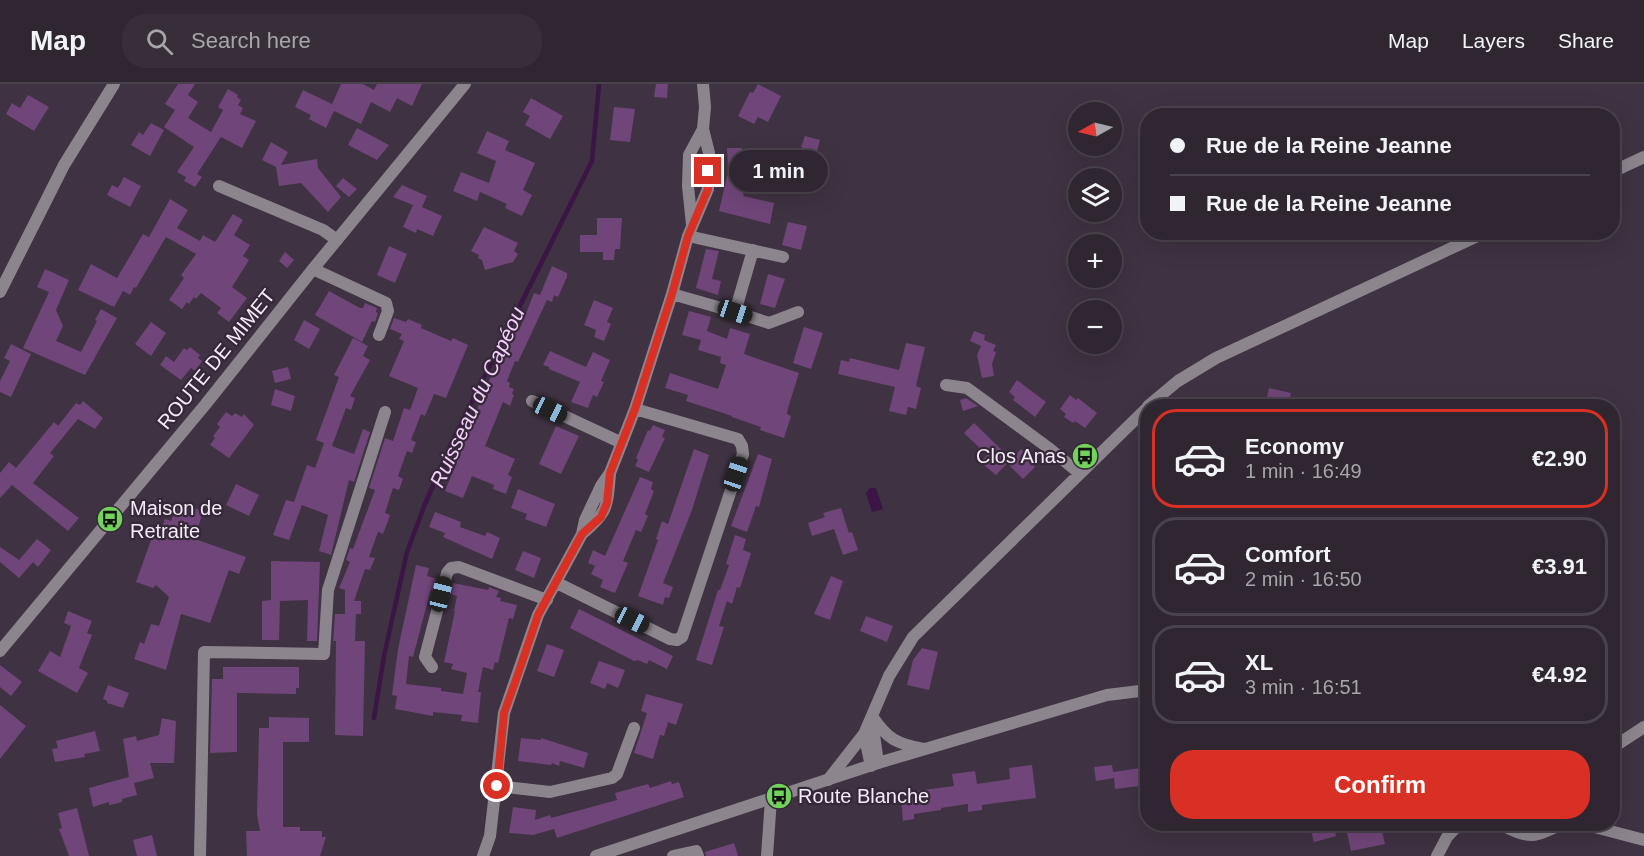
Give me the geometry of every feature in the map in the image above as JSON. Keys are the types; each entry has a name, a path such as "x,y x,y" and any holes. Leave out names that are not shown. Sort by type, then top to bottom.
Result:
{"street":[{"path":"0,292 64,165 114,84"},
{"path":"483,856 490,836 504,713 538,615 582,534 601,517 607,503 610,473 635,409 690,231 708,189 709,153 703,129 705,107 703,84"},
{"name":"ROUTE DE MIMET","path":"0,651 205,405 463,86"},
{"path":"690,231 689,155 703,129"},
{"path":"1620,168 1644,157"},
{"path":"219,186 323,230 337,240"},
{"path":"688,186 708,189"},
{"path":"690,231 783,257"},
{"path":"1157,399 1178,381 1216,358 1469,240"},
{"path":"735,312 753,250"},
{"path":"313,269 386,303 388,311 379,334"},
{"path":"672,294 769,323 798,312"},
{"path":"946,385 967,388 1079,473"},
{"path":"532,401 622,443"},
{"path":"557,583 670,639 677,640 682,637 743,454 742,446 738,439 635,409"},
{"path":"200,856 204,652 324,654 328,590 385,412"},
{"path":"828,780 864,734 889,676 913,637 1140,415"},
{"path":"432,667 426,657 447,573 451,568 459,567 547,600"},
{"path":"596,856 874,764 1107,695 1140,691"},
{"path":"872,716 882,732 900,745 924,750"},
{"path":"872,716 874,764"},
{"path":"1620,743 1644,727"},
{"path":"497,786 550,792 612,778 617,774 634,728"},
{"path":"864,734 874,764"},
{"path":"767,856 771,799"},
{"path":"1447,831 1447,837"},
{"path":"1437,856 1453,831"},
{"path":"1517,831 1537,835 1542,831"},
{"path":"1610,831 1644,840"},
{"path":"490,836 493,856"},
{"path":"673,856 696,851 698,856"}],"shaded area":[{"path":"870,488 876,488 883,509 872,512 866,493"}],"building":[{"path":"178,84 195,84 188,95 198,102 188,118 211,132 223,110 218,107 228,89 238,95 237,97 241,100 238,105 243,108 240,114 256,121 242,148 221,137 197,174 202,177 195,187 184,181 186,177 177,172 194,147 164,127 175,110 165,104"},
{"path":"341,84 363,84 374,90 377,84 422,84 412,106 397,98 390,112 371,102 361,124 334,111 326,128 309,119 311,115 295,107 303,90 332,104"},
{"path":"656,84 668,84 667,98 654,97"},
{"path":"758,84 781,96 768,122 758,117 754,124 738,116 750,92 753,93"},
{"path":"28,95 49,107 34,131 6,114 12,103 20,108"},
{"path":"531,98 563,116 550,139 525,125 530,116 523,112"},
{"path":"614,107 635,109 630,142 610,140"},
{"path":"151,123 164,130 150,156 131,145 139,132 143,135"},
{"path":"357,128 389,145 377,160 348,145"},
{"path":"487,131 509,141 505,150 535,163 523,190 532,195 522,216 505,208 507,204 480,192 477,201 453,191 461,172 489,183 496,161 477,153"},
{"path":"805,136 820,140 817,152 821,153 812,187 795,183 805,149 801,147"},
{"path":"271,142 288,152 281,165 317,159 318,168 341,197 328,212 301,183 279,186 276,167 262,160"},
{"path":"727,148 742,148 742,151 748,151 748,155 776,155 775,171 749,170 743,196 774,203 770,224 719,211 728,172"},
{"path":"124,177 141,186 130,207 107,195 112,185 118,188"},
{"path":"343,178 357,189 349,197 336,186"},
{"path":"402,185 427,196 422,207 442,216 433,236 417,229 416,233 403,227 413,205 393,197"},
{"path":"170,199 188,210 177,228 200,241 203,235 215,242 233,214 243,220 234,235 250,245 243,256 249,260 232,287 247,298 229,322 217,313 221,308 201,293 189,304 187,302 182,309 169,300 184,278 181,275 196,254 166,237 136,288 134,287 130,295 123,291 114,307 78,290 91,264 117,278 143,234 149,237"},
{"path":"597,218 622,218 620,249 615,249 614,260 603,260 603,252 580,252 580,235 597,235"},
{"path":"788,222 807,226 801,250 782,245"},
{"path":"484,227 518,243 514,251 518,254 513,262 485,270 482,260 478,258 479,255 471,251"},
{"path":"389,246 407,254 395,283 377,275"},
{"path":"706,249 719,251 712,279 721,281 718,295 696,288"},
{"path":"285,252 294,260 287,268 279,261"},
{"path":"552,266 567,273 567,277 558,297 554,295 552,302 547,300 518,362 515,361 507,381 510,383 509,387 514,389 512,394 514,395 510,406 503,402 485,446 515,459 508,475 512,477 506,494 493,489 494,485 472,476 463,498 445,491 463,447 461,446 514,323 521,326 534,293 540,295"},
{"path":"45,269 69,280 56,310 63,326 56,341 81,352 101,309 117,318 85,375 23,348 49,292 37,287"},
{"path":"768,274 785,279 775,308 760,304"},
{"path":"329,291 360,308 363,308 365,303 377,308 375,322 372,321 362,342 315,315"},
{"path":"594,300 613,308 607,322 611,324 604,341 594,337 596,330 584,325"},
{"path":"689,311 711,317 707,331 727,339 730,328 750,334 744,354 799,373 788,408 787,414 791,416 784,438 760,430 761,427 732,416 686,401 688,395 665,388 670,373 718,389 726,365 720,363 721,357 698,350 701,340 682,335"},
{"path":"394,318 406,322 408,319 422,325 421,328 451,341 453,338 468,345 446,398 434,394 425,416 421,414 411,440 416,442 412,453 407,451 398,476 403,479 399,490 393,488 385,513 390,515 388,521 383,534 378,532 369,557 375,558 370,570 365,569 354,601 361,601 361,614 356,614 355,641 365,641 363,736 335,735 336,641 333,641 335,614 345,614 345,590 339,588 350,562 346,560 350,548 353,549 375,490 369,488 385,438 393,441 404,408 410,410 418,388 389,376 404,341 399,339 402,334 390,329"},
{"path":"304,320 320,329 309,349 294,340"},
{"path":"151,322 166,333 151,356 135,344"},
{"path":"804,327 823,333 811,369 793,363"},
{"path":"974,331 985,335 984,340 996,345 992,364 994,376 982,378 977,355 981,346 970,341"},
{"path":"353,338 368,346 363,356 370,360 350,396 355,398 351,410 346,408 332,446 354,454 363,429 370,432 354,482 349,480 331,555 319,551 328,515 302,505 289,540 273,535 286,500 294,502 307,465 315,468 324,443 316,440 339,377 334,375"},
{"path":"906,343 925,347 916,386 921,388 916,409 908,407 906,415 889,411 895,387 838,374 841,360 849,362 850,358 899,370"},
{"path":"11,344 31,354 11,397 0,392 0,381 10,361 4,358"},
{"path":"190,347 200,355 198,358 202,361 195,371 191,368 181,380 160,365 166,356 174,362 184,348 187,350"},
{"path":"550,351 586,367 593,352 610,360 601,381 604,382 597,397 593,395 588,408 571,402 580,382 543,365"},
{"path":"288,367 291,379 275,383 272,371"},
{"path":"1017,380 1046,402 1035,417 1013,400 1015,397 1009,392"},
{"path":"1269,388 1291,393 1290,399 1267,399"},
{"path":"275,389 295,396 291,411 271,405"},
{"path":"1070,395 1076,400 1078,398 1097,413 1085,428 1064,417 1066,414 1060,409"},
{"path":"966,398 978,406 963,411 960,400"},
{"path":"83,401 103,418 95,429 78,419 50,453 54,456 33,483 79,518 68,531 12,485 0,498 0,473 9,462 16,468 54,422 58,426 76,403 80,405"},
{"path":"226,412 232,416 235,413 242,417 244,414 254,425 229,458 210,445 220,427 217,424"},
{"path":"974,423 1011,459 996,475 980,462 987,455 964,433"},
{"path":"653,425 665,430 662,437 665,438 649,472 635,466 648,430 650,431"},
{"path":"556,426 579,436 561,474 539,464"},
{"path":"694,449 709,455 692,510 663,583 673,587 669,598 665,597 663,605 638,596 658,540 656,539 662,521 668,524"},
{"path":"1021,449 1030,457 1028,460 1035,467 1023,479 1008,464"},
{"path":"758,454 772,459 759,507 756,506 747,532 731,526"},
{"path":"640,477 653,482 651,489 654,491 645,514 648,516 641,532 636,530 623,561 628,563 615,593 600,587 603,580 591,574 595,566 588,563 593,550 605,556"},
{"path":"236,484 259,495 249,516 226,505"},
{"path":"518,489 555,504 546,527 525,519 527,514 511,508"},
{"path":"178,502 203,511 195,539 246,557 239,574 229,570 210,623 181,614 166,670 134,659 140,642 144,644 151,624 159,626 169,597 156,585 153,588 136,582 151,540 159,536 165,519 171,521"},
{"path":"841,508 849,533 852,532 858,550 843,555 834,529 812,536 808,523 825,517 823,513"},
{"path":"435,512 461,522 460,527 485,536 487,532 500,538 492,559 443,537 445,533 429,527"},
{"path":"735,535 746,539 743,550 751,553 740,588 737,587 732,604 727,601 719,626 724,627 712,665 696,660 718,590 720,590 729,565 726,564"},
{"path":"37,539 51,550 38,567 33,562 19,578 0,562 0,547 19,560"},
{"path":"523,551 541,558 534,578 515,570"},
{"path":"271,561 320,562 317,641 307,641 308,600 280,601 279,640 262,640 262,601 271,600"},
{"path":"416,565 429,568 427,576 437,579 434,591 431,590 413,657 409,656 406,684 441,688 441,691 463,694 467,673 451,669 453,664 444,662 457,596 450,594 453,583 488,590 489,587 499,591 496,597 501,598 500,601 517,605 513,619 509,618 498,663 495,662 493,670 483,667 478,692 481,692 478,723 461,721 462,715 433,712 433,716 395,709 397,696 392,695 398,649"},
{"path":"831,576 843,581 830,620 814,614"},
{"path":"579,609 673,656 667,669 649,660 647,664 638,660 634,661 570,628"},
{"path":"68,611 92,621 87,633 92,635 79,668 88,673 77,693 38,671 50,651 60,657 71,626 64,623"},
{"path":"866,616 893,626 887,642 860,631"},
{"path":"547,644 564,650 554,677 537,671"},
{"path":"922,648 938,652 929,690 907,685 913,660"},
{"path":"599,661 625,670 618,688 607,683 605,689 590,683"},
{"path":"0,665 22,682 11,696 0,687"},
{"path":"223,667 299,667 299,688 296,688 296,694 237,693 237,752 210,753 212,679 223,679"},
{"path":"108,685 129,693 123,708 107,703 103,699"},
{"path":"646,694 683,704 676,725 668,722 664,736 660,735 653,759 634,753 647,713 641,711"},
{"path":"0,705 26,726 0,759"},
{"path":"269,717 309,718 309,742 283,742 283,827 300,827 300,831 322,831 322,837 326,837 320,856 247,856 246,831 260,831 257,815 259,728 269,728"},
{"path":"162,718 176,721 174,763 150,763 154,778 134,783 137,795 122,799 122,802 115,804 109,805 109,802 93,807 89,788 129,777 123,739 136,736 137,741 159,735"},
{"path":"95,731 100,751 84,754 85,757 55,762 52,749 58,748 56,741"},
{"path":"521,738 541,740 541,738 588,753 584,768 560,761 559,766 552,763 551,765 518,761"},
{"path":"1032,765 1036,798 982,805 982,810 968,812 968,804 941,808 941,810 914,814 914,819 903,821 901,799 917,797 916,791 954,786 952,774 975,771 977,784 1010,779 1009,768"},
{"path":"1112,765 1113,772 1140,768 1140,786 1115,789 1114,778 1096,781 1094,767"},
{"path":"671,781 672,784 679,782 684,797 557,838 554,829 533,835 509,833 513,807 536,810 535,820 550,815 551,818 617,800 615,793 648,784 650,788"},
{"path":"77,808 89,856 69,856 59,829 62,828 58,813"},
{"path":"1311,831 1335,831 1336,836 1314,842"},
{"path":"1347,831 1382,831 1385,844 1351,851"},
{"path":"152,835 157,856 137,856 133,840"},
{"path":"734,843 738,856 706,856 705,852"}],"waterway":[{"name":"Ruisseau du Capéou","path":"374,718 384,656 407,552 454,438 592,161 599,84"}],"place":[{"name":"Clos Anas","path":"1085,456"},
{"name":"Maison de Retraite","path":"110,519"},
{"name":"Route Blanche","path":"779,796"}],"route":[{"path":"497,786 504,713 538,615 582,534 601,517 607,503 610,473 635,409 688,236 708,189 708,171"}]}
